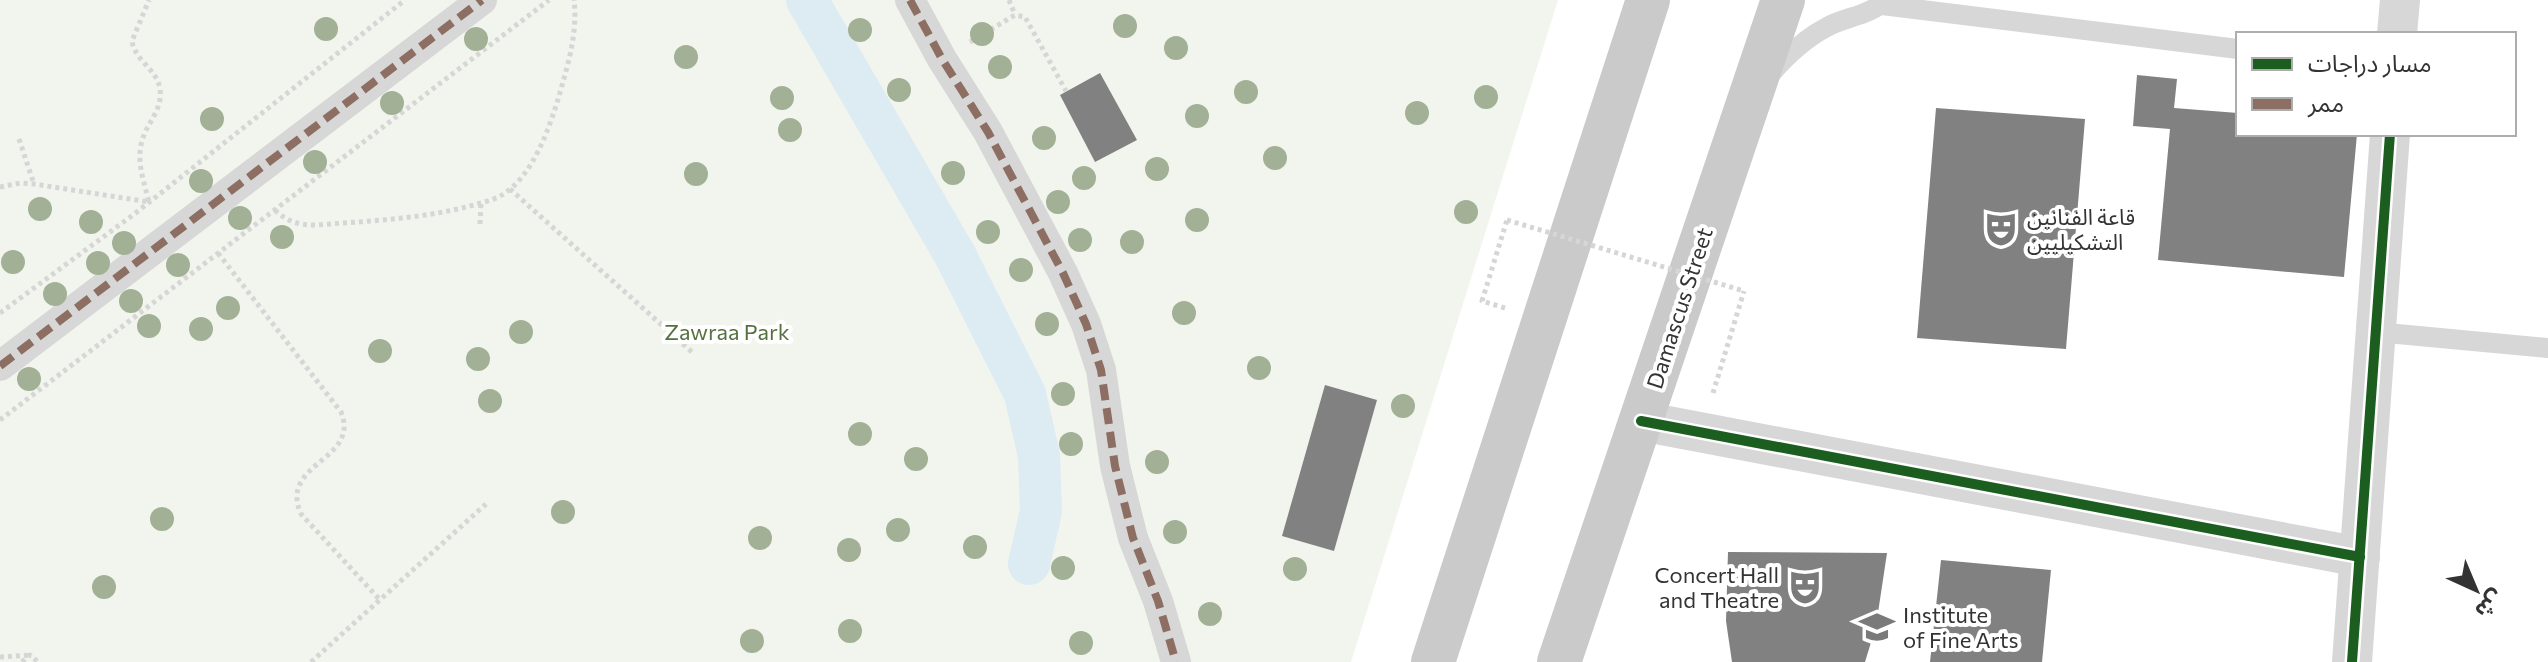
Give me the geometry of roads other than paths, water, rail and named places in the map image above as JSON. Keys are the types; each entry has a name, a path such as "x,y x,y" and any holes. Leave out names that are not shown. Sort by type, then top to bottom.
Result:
{"main road":[{"path":"1433,662 1648,0"},
{"name":"Damascus Street","path":"1559,662 1783,0"}],"street":[{"path":"0,366 482,0"},
{"path":"910,0 942,59 988,132 1063,273 1086,324 1101,370 1115,466 1133,538 1158,601 1176,662"},
{"path":"2397,32 2400,0"},
{"path":"2352,662 2390,136"},
{"path":"1641,421 2360,557"}],"lane":[{"path":"1742,120 1769,75 1791,52 1828,26 1883,2 2236,49"},
{"path":"2376,332 2548,348"}],"waterway":[{"path":"807,0 955,255 1025,394 1039,456 1041,511 1029,564"}],"place":[{"name":"قاعة الفنانين التشكيليين","path":"2001,229"},
{"name":"Concert Hall and Theatre","path":"1805,587"},
{"name":"Institute of Fine Arts","path":"1877,627"}],"park label":[{"name":"Zawraa Park","path":"727,331"}]}
